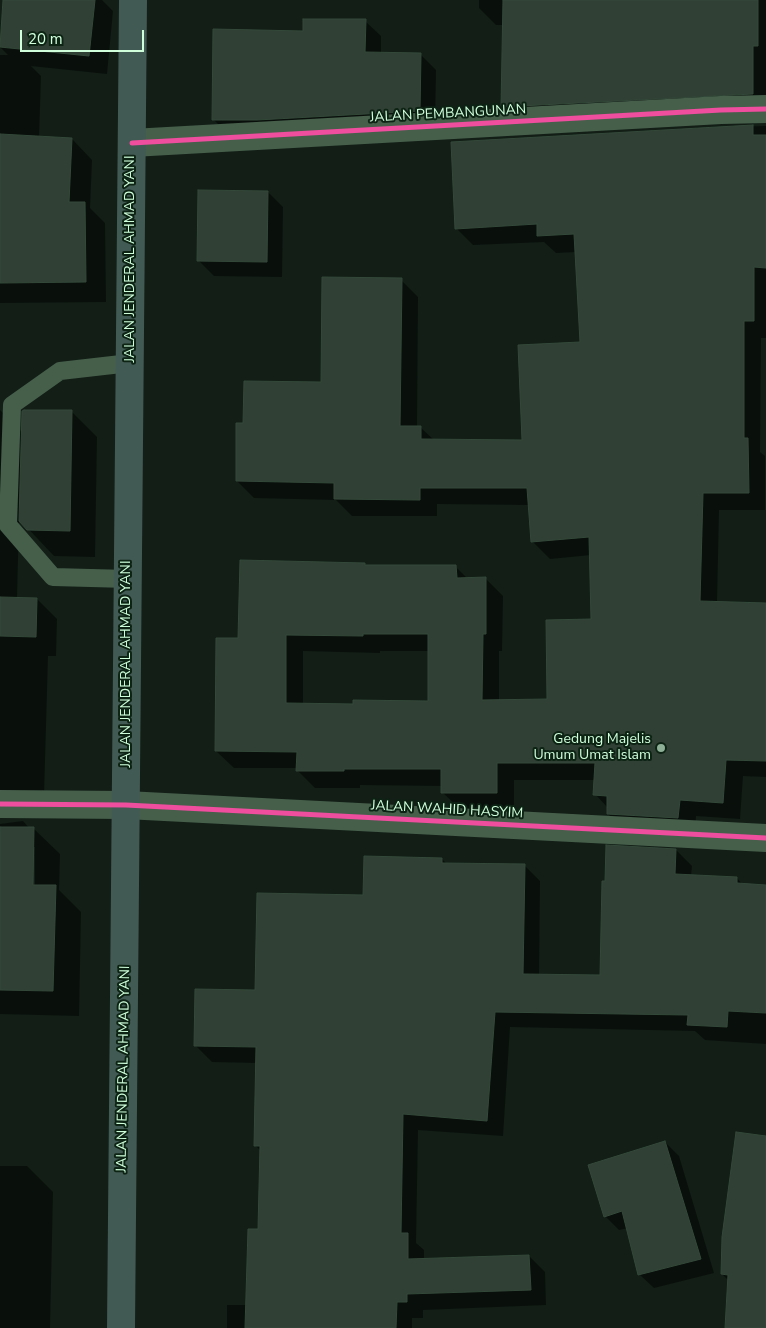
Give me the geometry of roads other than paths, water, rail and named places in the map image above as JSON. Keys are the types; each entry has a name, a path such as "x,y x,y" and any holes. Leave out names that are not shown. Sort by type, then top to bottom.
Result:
{"highway":[{"name":"JALAN JENDERAL AHMAD YANI","path":"121,1328 133,0"}],"street":[{"name":"JALAN PEMBANGUNAN","path":"132,143 766,109"},
{"name":"JALAN WAHID HASYIM","path":"0,804 126,805 766,838"}],"lane":[{"path":"128,579 53,577 8,525 12,405 60,371 130,363"}],"place":[{"name":"Gedung Majelis Umum Umat Islam","path":"661,748"}]}
